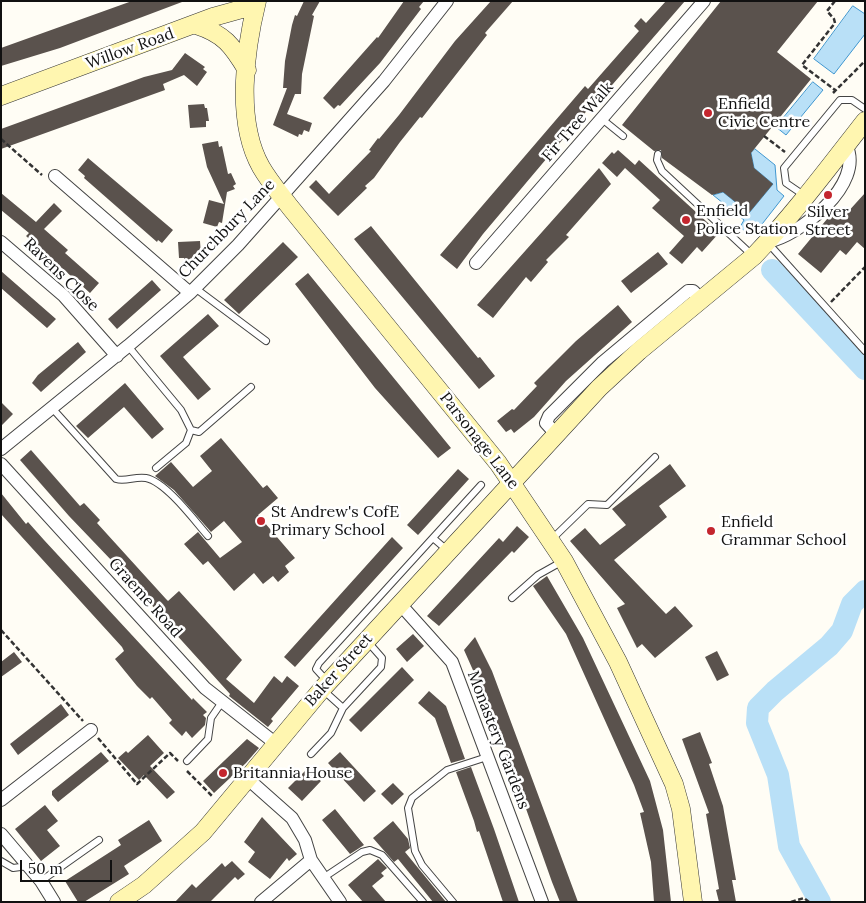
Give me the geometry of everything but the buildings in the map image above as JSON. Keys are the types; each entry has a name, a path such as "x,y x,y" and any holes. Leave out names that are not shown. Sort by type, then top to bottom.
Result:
{"street":[{"name":"Churchbury Lane","path":"1,449 117,356 192,290 282,196 384,81 447,1"},
{"name":"Fir Tree Walk","path":"476,263 704,1"},
{"name":"Willow Road","path":"1,96 256,3"},
{"name":"Parsonage Lane","path":"256,3 249,38 245,114 254,151 260,166 282,196 489,451 564,561 618,662 674,784 681,809 693,902"},
{"path":"196,24 219,34 234,49 247,70"},
{"path":"767,242 780,240 807,226 824,214 840,196 849,180 853,163 851,152 846,146 865,121"},
{"name":"Baker Street","path":"119,902 144,885 179,856 224,809 275,744 325,686 599,388 634,345 702,300 754,256 806,197 846,146"},
{"path":"56,176 192,290"},
{"name":"Ravens Close","path":"1,242 64,296 117,356"},
{"name":"Graeme Road","path":"1,464 199,681 275,744"},
{"name":"Monastery Gardens","path":"400,604 452,662 542,902"},
{"path":"1,800 91,730"},
{"path":"248,778 292,818 305,840 311,860 340,902"},
{"path":"1,834 41,881 54,902"},
{"path":"261,902 311,860"}],"lane":[{"path":"806,197 786,183 784,168 840,100 852,100 865,109"},
{"path":"602,119 622,136"},
{"path":"658,154 657,160 662,171 754,256"},
{"path":"767,242 865,351"},
{"path":"192,290 266,341"},
{"path":"128,346 181,410 191,430 186,443 156,468"},
{"path":"191,430 199,432 251,387"},
{"path":"52,408 116,479 123,481 144,478 154,480 208,536"},
{"path":"551,540 588,504 607,505 655,458"},
{"path":"343,708 325,686 316,669 318,662 481,485"},
{"path":"433,538 448,552"},
{"path":"512,598 538,575 564,561"},
{"path":"311,754 331,733 343,708 380,667 382,662 378,652 366,641"},
{"path":"187,761 208,739 211,718 222,702"},
{"path":"453,902 422,865 415,851 408,808 412,798 447,770 488,757"},
{"path":"41,881 99,840"},
{"path":"323,878 362,852 370,850 382,856 423,902"},
{"path":"1,861 13,868 28,866"}],"path":[{"path":"835,1 827,11 835,23 802,65 835,90"},
{"path":"764,136 785,152"},
{"path":"1,139 42,175"},
{"path":"825,307 865,267"},
{"path":"1,630 137,784 170,753 224,809"},
{"path":"791,902 804,898 809,902"}],"water":[{"path":"853,6 865,14 865,34 834,74 814,59"},
{"path":"813,82 823,90 786,135 776,127"},
{"path":"755,149 775,165 777,190 784,196 759,228 752,226 746,232 740,227 744,220 713,195 723,192 749,213 773,184 754,168 751,153"}],"waterway":[{"path":"772,270 865,369"},
{"path":"820,902 789,846 778,775 757,723 758,708 775,691 829,646 842,631 852,604 865,591"}],"place":[{"name":"Enfield Civic Centre","path":"708,113"},
{"name":"Silver Street","path":"828,195"},
{"name":"Enfield Police Station","path":"686,220"},
{"name":"St Andrew's CofE Primary School","path":"261,521"},
{"name":"Enfield Grammar School","path":"711,531"},
{"name":"Britannia House","path":"223,773"}]}
